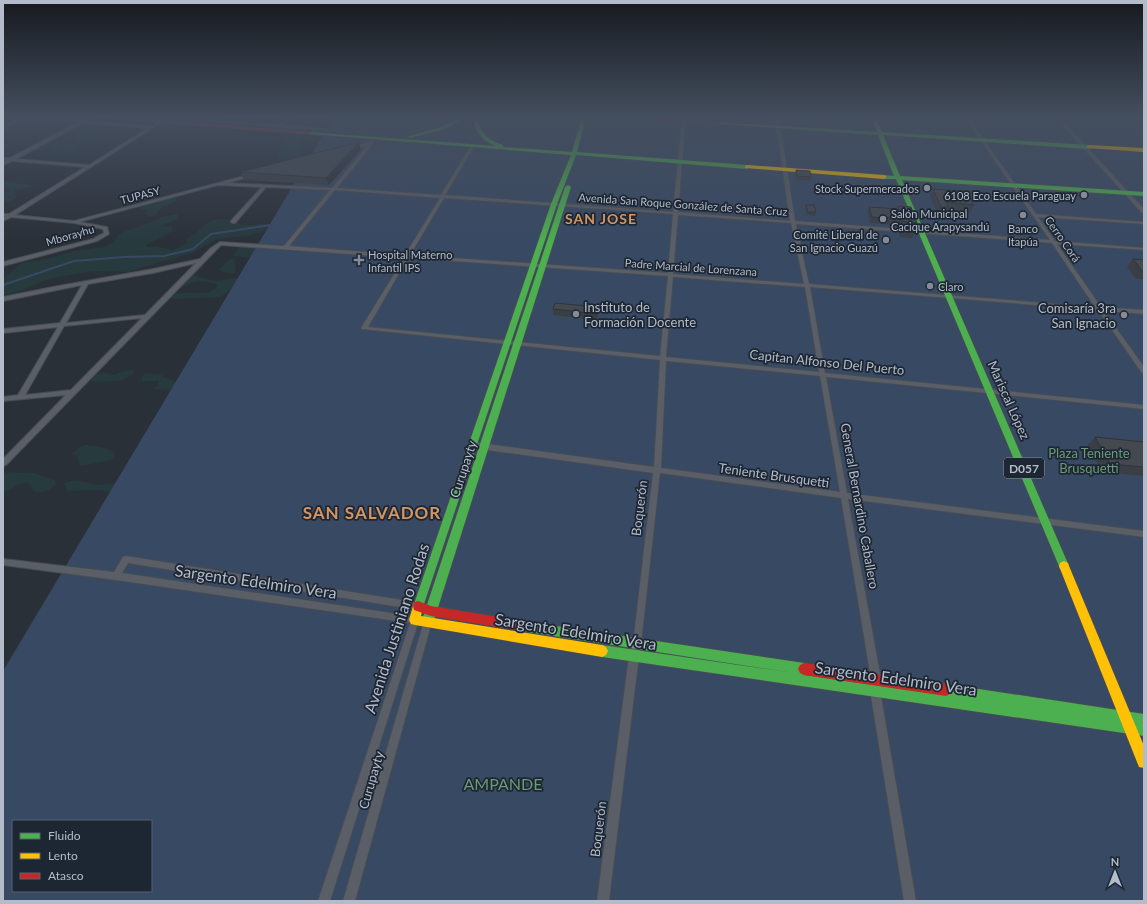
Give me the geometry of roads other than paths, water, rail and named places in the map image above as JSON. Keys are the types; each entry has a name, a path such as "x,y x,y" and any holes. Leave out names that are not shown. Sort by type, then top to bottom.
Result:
{"main road":[{"name":"Curupayty","path":"428,621 517,343 558,204 574,159"},
{"path":"638,159 1144,194"},
{"name":"Mariscal López","path":"891,159 949,297 1048,523 1144,762"},
{"name":"Curupayty","path":"507,342 539,266"},
{"name":"Avenida Justiniano Rodas","path":"415,620 418,606 507,342"},
{"name":"Sargento Edelmiro Vera","path":"418,606 431,611 637,644 1144,720"},
{"name":"Sargento Edelmiro Vera","path":"415,620 634,656 1144,730"}],"street":[{"path":"3,164 12,159"},
{"path":"14,159 89,166"},
{"path":"3,220 100,159"},
{"path":"286,247 359,159"},
{"path":"407,257 441,196 464,159"},
{"name":"General Bernardino Caballero","path":"784,159 793,222 807,286 876,679 875,690 910,901"},
{"name":"Cerro Corá","path":"995,159 1144,372"},
{"path":"1097,159 1144,212"},
{"name":"Boquerón","path":"603,901 634,656 637,644 657,471 663,358 680,162"},
{"name":"TUPASY","path":"3,215 74,222 255,174"},
{"path":"240,178 236,182 245,185"},
{"name":"Avenida San Roque González de Santa Cruz","path":"219,184 335,189 558,204 1144,249"},
{"path":"233,222 265,186"},
{"path":"1034,214 1144,223"},
{"name":"Mborayhu","path":"3,264 95,240 107,234 105,228 74,222"},
{"name":"Padre Marcial de Lorenzana","path":"3,463 220,243 671,275 1144,312"},
{"name":"Capitan Alfonso Del Puerto","path":"407,257 364,328 822,373 1144,407"},
{"path":"3,299 168,269 203,260"},
{"path":"20,397 59,326 86,283"},
{"path":"3,331 148,316"},
{"path":"3,398 73,392"},
{"name":"Teniente Brusquetti","path":"473,445 844,496 1144,534"},
{"name":"Sargento Edelmiro Vera","path":"116,576 126,560 418,606"},
{"name":"Sargento Edelmiro Vera","path":"3,562 116,576 415,620"},
{"name":"Avenida Justiniano Rodas","path":"324,901 415,620"},
{"name":"Curupayty","path":"349,901 428,621"}],"water":[{"path":"309,159 1144,159 1144,901 3,901 3,671"}],"waterway":[{"path":"3,285 74,261 124,257 164,256 193,249 211,234 271,225"}],"place":[{"name":"Stock Supermercados","path":"927,188"},
{"name":"6108 Eco Escuela Paraguay","path":"1084,195"},
{"name":"Banco Itapúa","path":"1023,215"},
{"name":"Salón Municipal Cacique Arapysandú","path":"883,219"},
{"name":"Comité Liberal de San Ignacio Guazú","path":"886,240"},
{"name":"Hospital Materno Infantil IPS","path":"359,260"},
{"name":"Claro","path":"930,286"},
{"name":"Instituto de Formación Docente","path":"576,314"},
{"name":"Comisaría 3ra San Ignacio","path":"1124,315"}],"district":[{"name":"SAN JOSE","path":"601,218"},
{"name":"SAN SALVADOR","path":"372,512"}],"park label":[{"name":"Plaza Teniente Brusquetti","path":"1089,460"},
{"name":"AMPANDE","path":"503,783"}]}
